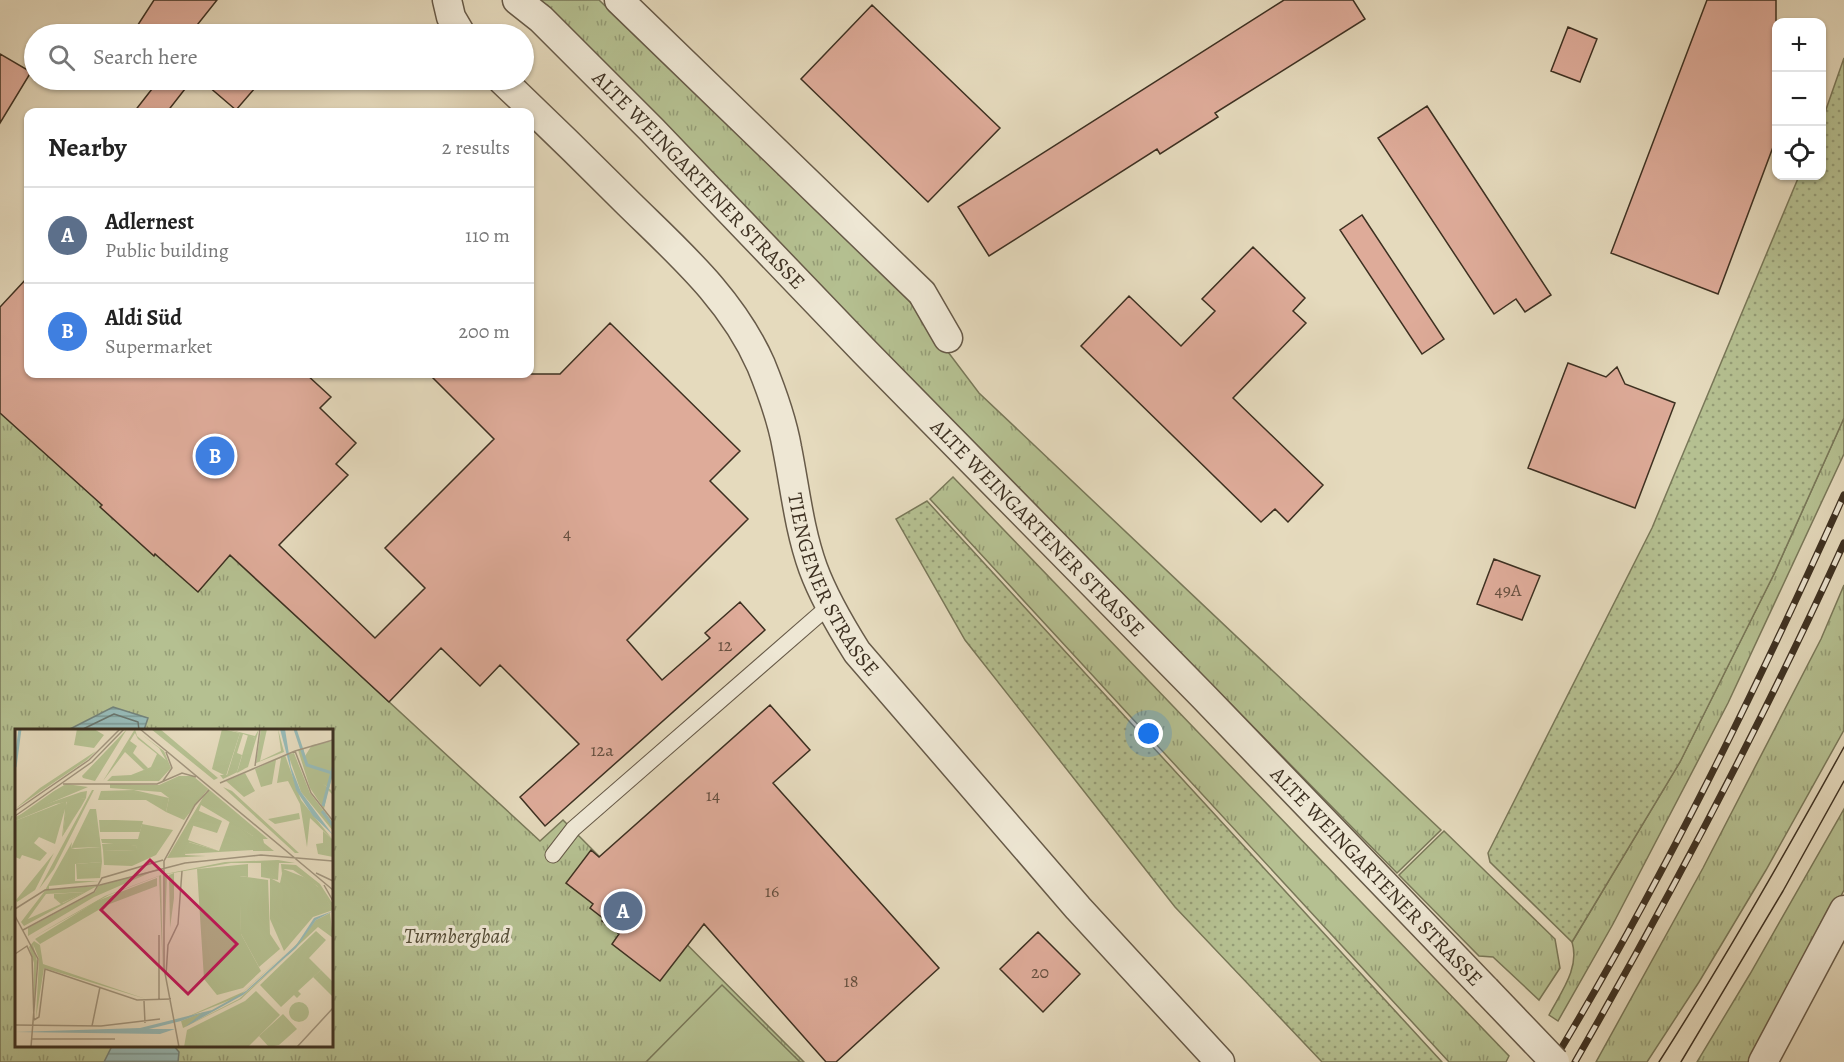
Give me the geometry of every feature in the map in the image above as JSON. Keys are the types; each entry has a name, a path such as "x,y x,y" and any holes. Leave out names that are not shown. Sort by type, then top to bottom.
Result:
{"street":[{"path":"447,0 455,24"},
{"name":"ALTE WEINGARTENER STRASSE","path":"518,0 541,19 652,130 1556,1062"},
{"path":"619,0 922,293 948,338"},
{"name":"TIENGENER STRASSE","path":"512,90 531,108"},
{"name":"TIENGENER STRASSE","path":"534,111 687,260 719,295 736,318 760,363 776,405 787,446 797,510 813,567 828,606 857,652 1078,908 1220,1062"},
{"path":"1763,1062 1844,910"}],"lane":[{"path":"553,855 573,829 828,606"}],"green space":[{"path":"539,0 599,0 908,299 979,393 1441,830 1397,873"},
{"path":"1844,58 1844,418 1774,574 1680,762 1572,942 1490,862 1488,853 1652,528 1797,180 1826,180 1826,110"},
{"name":"Turmbergbad","path":"0,349 24,371 24,378 32,378 221,547 540,841 563,820 804,1062 0,1062"},
{"path":"1844,418 1844,454 1728,703 1613,924 1558,1021 1549,1015 1568,980 1574,952 1572,942 1680,762 1774,574"},
{"path":"953,477 1509,1056 1506,1062 1449,1062 930,499"},
{"path":"927,501 1442,1062 1322,1062 1175,907 965,640 896,519"},
{"path":"1844,585 1844,730 1766,870 1699,982 1647,1062 1596,1062 1703,868 1821,639"},
{"path":"1844,809 1844,890 1755,1062 1697,1062 1750,974"},
{"path":"1444,831 1555,939 1560,968 1539,1000 1493,957 1479,956 1399,875"},
{"path":"722,985 800,1062 646,1062"}],"water":[{"path":"113,707 148,718 144,729 70,729"},
{"path":"112,1047 175,1047 179,1052 178,1062 104,1062"}],"building":[{"path":"154,0 217,0 198,24 138,24"},
{"path":"1284,0 1353,0 1365,19 1215,113 1218,117 1160,154 1157,149 989,256 958,207"},
{"path":"1707,0 1776,0 1776,18 1772,18 1772,150 1718,294 1611,253"},
{"path":"872,5 1000,128 928,202 801,79"},
{"path":"1568,27 1597,39 1580,82 1551,71"},
{"path":"0,54 24,68 24,84 0,123"},
{"path":"151,90 184,90 170,108 137,108"},
{"path":"213,90 253,90 238,108 234,108"},
{"path":"1427,106 1551,295 1525,312 1516,299 1494,314 1378,138"},
{"path":"1362,215 1444,339 1422,354 1340,230"},
{"path":"1253,247 1305,298 1293,311 1306,323 1233,398 1323,485 1288,522 1275,509 1261,522 1081,346 1129,296 1181,346 1215,311 1202,299"},
{"path":"24,281 24,378 310,378 331,397 320,408 356,443 336,464 348,475 279,545 375,638 425,588 385,548 494,439 433,378 534,378 534,374 560,374 610,323 740,451 710,481 748,519 627,640 662,680 710,638 705,633 740,602 765,630 545,826 520,797 579,744 500,665 480,686 441,648 389,702 230,555 198,592 155,554 154,556 100,507 102,505 0,413 0,307"},
{"path":"1568,363 1606,377 1617,367 1625,384 1675,403 1635,508 1528,468"},
{"path":"1494,559 1540,576 1522,620 1477,604"},
{"path":"770,705 810,750 773,783 939,968 836,1062 826,1062 704,924 660,981 612,944 619,934 590,908 593,904 566,883 591,850 599,857"},
{"path":"1038,932 1080,974 1043,1012 1000,969"}],"tram line":[{"path":"1659,1062 1754,906 1844,747"},
{"path":"1681,1062 1783,891 1844,781"}],"railway":[{"path":"1553,1062 1633,924 1707,783 1844,495"},
{"path":"1575,1062 1716,806 1844,543"}],"place":[{"name":"Aldi Süd","path":"215,456"},
{"name":"Adlernest","path":"623,911"}]}
